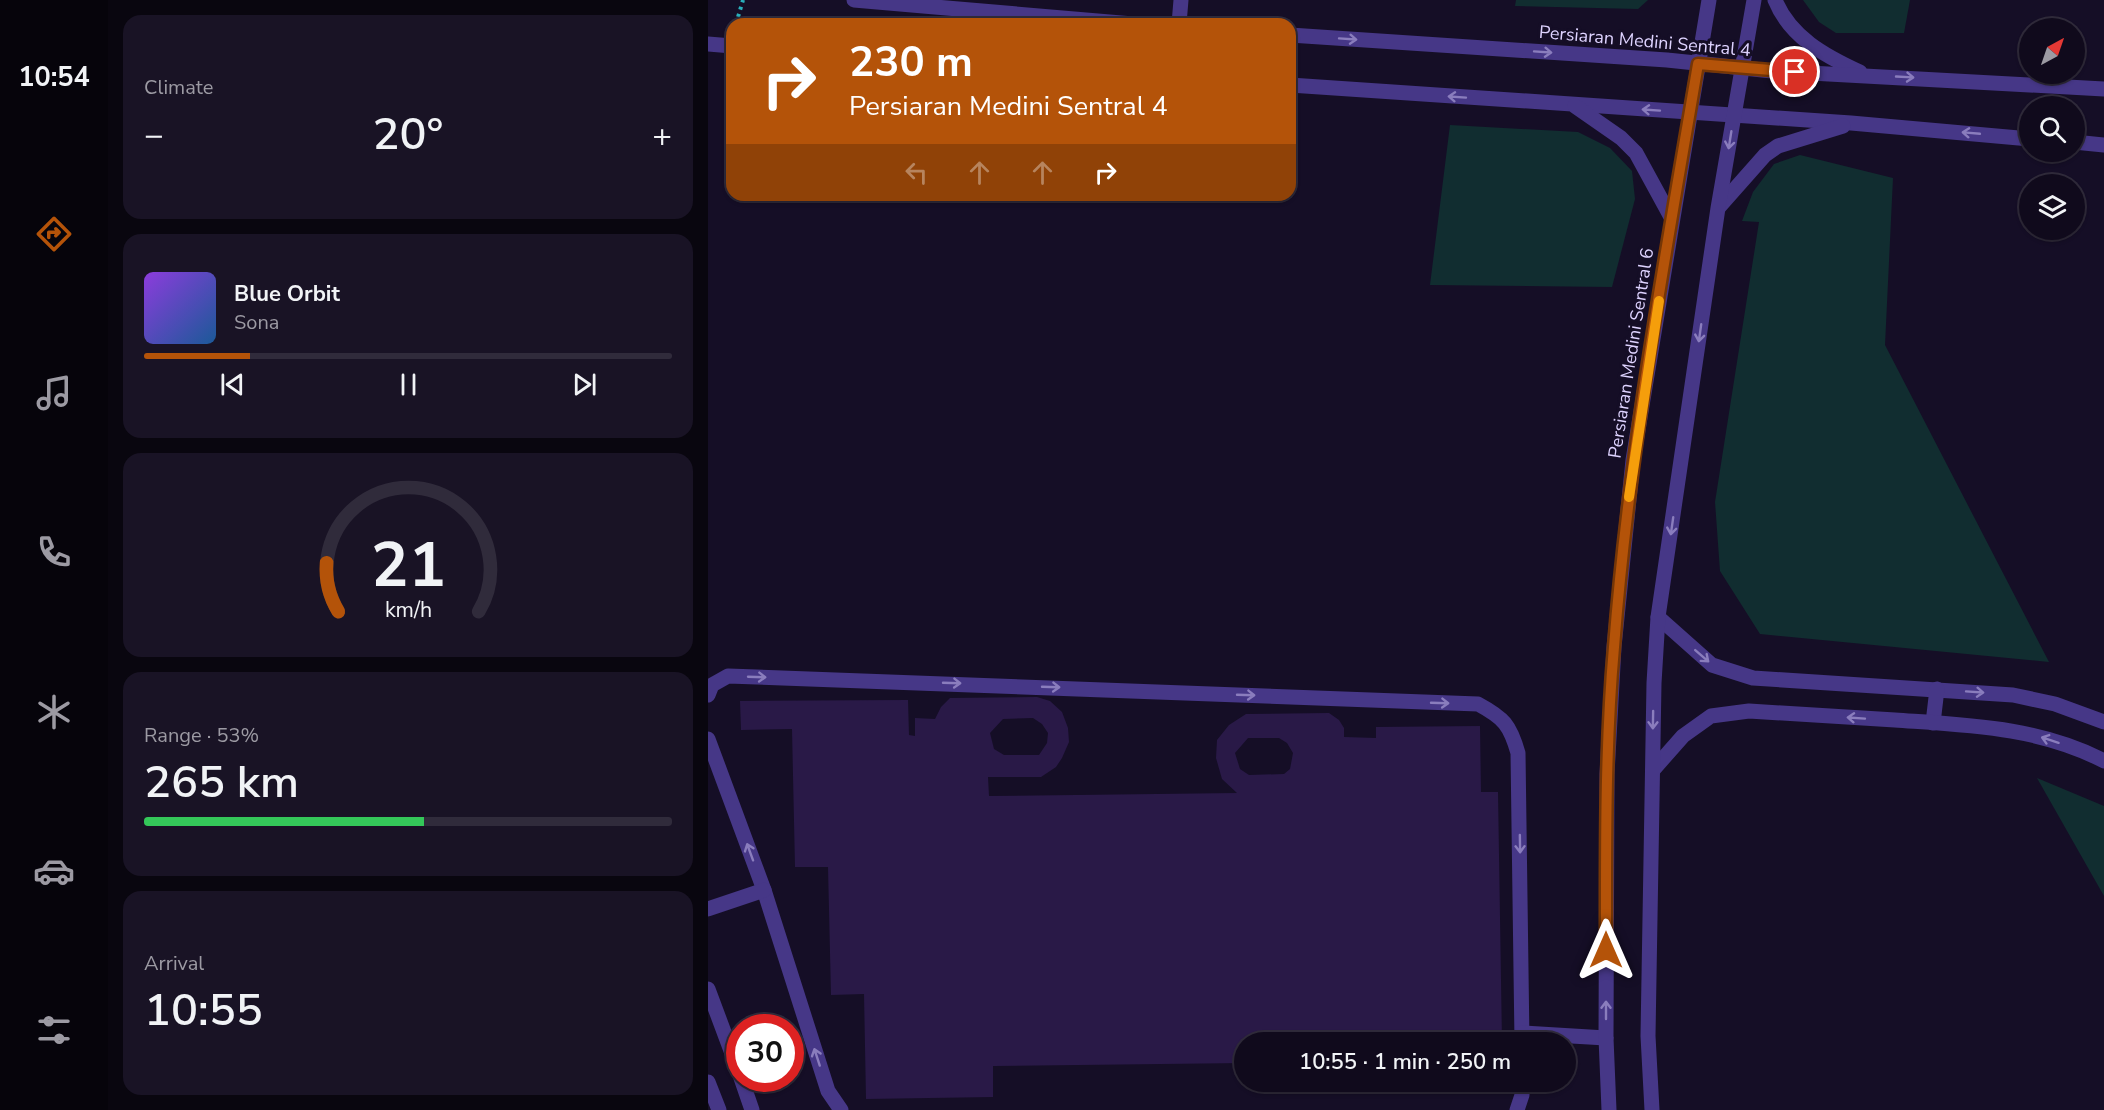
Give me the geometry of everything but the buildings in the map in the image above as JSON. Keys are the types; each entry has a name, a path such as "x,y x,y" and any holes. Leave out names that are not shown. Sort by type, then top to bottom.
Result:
{"street":[{"path":"854,0 1063,18"},
{"path":"1180,18 1181,0"},
{"name":"Persiaran Medini Sentral 6","path":"1609,1110 1606,1038 1607,774 1614,647 1633,460 1710,0"},
{"path":"1652,1110 1648,1036 1658,617 1718,208 1754,0"},
{"path":"1775,0 1794,30 1806,41 1832,59 1867,75"},
{"name":"Persiaran Medini Sentral 4","path":"1296,35 1742,68 2104,89"},
{"path":"708,44 726,46"},
{"path":"1296,85 1851,123 2019,137"},
{"path":"1573,105 1621,138 1636,153 1672,219"},
{"path":"1718,208 1765,155 1778,146 1851,123"},
{"path":"2085,143 2104,145"},
{"path":"1658,617 1712,665 1753,678 2013,695 2055,704 2104,722"},
{"path":"708,695 712,685 728,676 1478,704 1496,714 1512,729 1518,753 1522,1032"},
{"path":"1933,723 1937,689"},
{"path":"1653,770 1683,736 1711,716 1749,711 2001,729 2043,737 2104,761"},
{"path":"708,739 764,890 828,1091 841,1110"},
{"path":"708,909 764,890"},
{"path":"708,989 726,1038"},
{"path":"1576,1038 1606,1038"},
{"path":"708,1082 719,1110"},
{"path":"745,1092 752,1110"},
{"path":"1517,1110 1522,1092"}],"path":[{"path":"738,18 744,0"}],"green space":[{"path":"1516,0 1648,0 1638,9 1515,6"},
{"path":"1803,0 1910,0 1904,33 1836,33 1819,22"},
{"path":"1450,125 1578,132 1610,148 1632,171 1635,199 1612,287 1430,285"},
{"path":"1800,155 1893,178 1885,345 2049,662 1760,634 1720,571 1715,502 1759,222 1742,221 1753,192 1774,164"},
{"path":"2037,778 2104,806 2104,896"}],"slow traffic":[{"path":"1629,497 1659,301"}],"route":[{"path":"1606,950 1607,774 1616,623 1633,460 1698,64 1795,72"}]}
